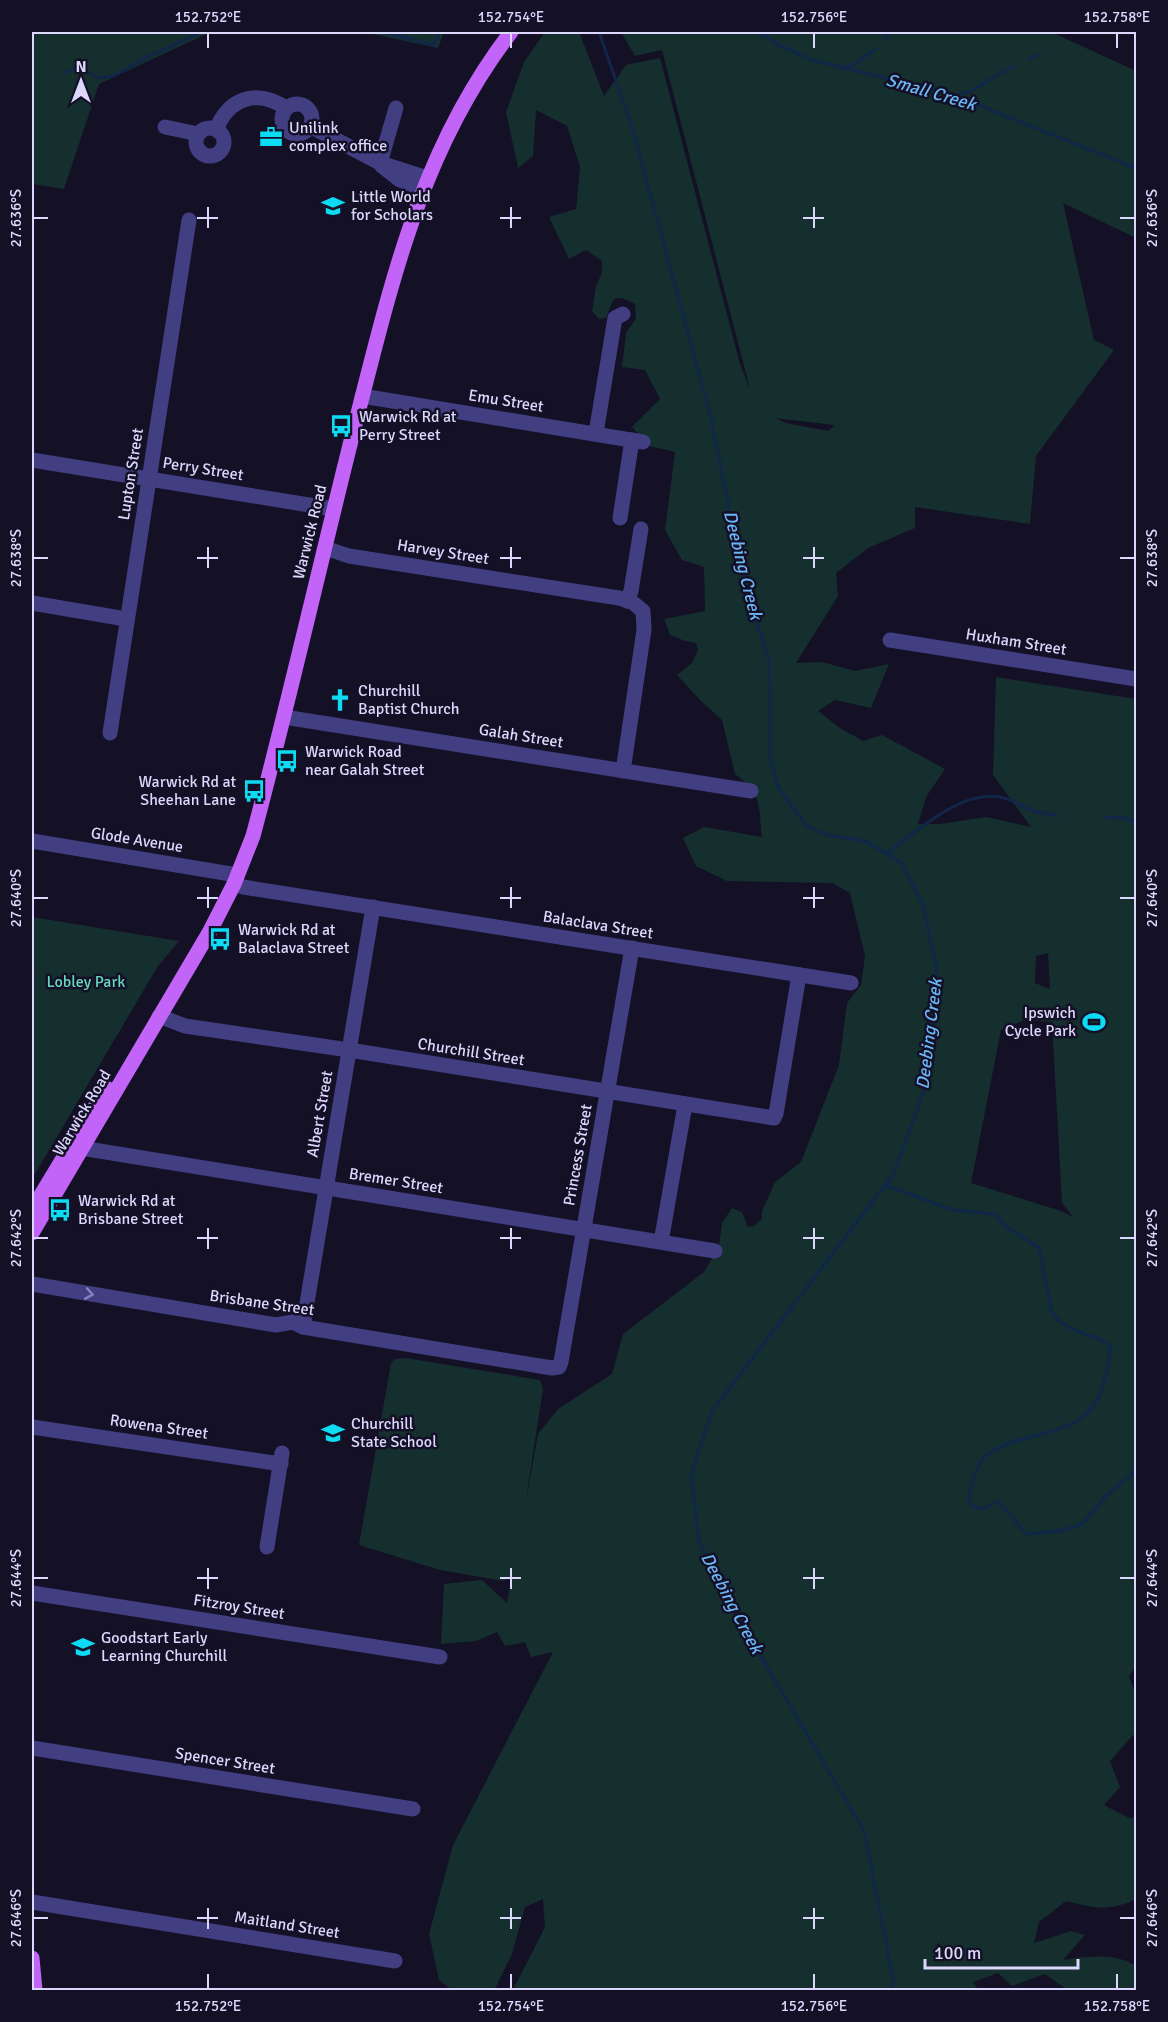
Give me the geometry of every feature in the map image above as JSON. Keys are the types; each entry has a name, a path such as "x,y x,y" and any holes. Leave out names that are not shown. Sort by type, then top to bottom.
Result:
{"main road":[{"name":"Warwick Road","path":"32,1210 109,1105 144,1041 210,931 254,836 381,322 425,184 443,144 478,80 511,32"},
{"name":"Warwick Road","path":"32,1233 76,1147"},
{"path":"32,1958 35,1990"}],"street":[{"path":"216,130 225,112 239,101 264,99 274,101 286,108"},
{"path":"296,104 305,106 311,113 310,126 307,130 297,134 287,130 282,122 286,108 296,104"},
{"path":"380,163 396,108"},
{"path":"165,126 198,134"},
{"path":"310,126 425,184"},
{"path":"206,129 216,130 223,137 221,151 213,156 203,155 196,148 198,134 206,129"},
{"name":"Lupton Street","path":"110,733 189,220"},
{"path":"596,434 615,318 622,314"},
{"name":"Emu Street","path":"363,396 638,441 620,518"},
{"name":"Perry Street","path":"32,460 334,509"},
{"path":"622,771 645,619 643,611 627,601 631,591 641,529"},
{"name":"Harvey Street","path":"325,548 349,556 627,601"},
{"path":"32,603 126,619"},
{"name":"Huxham Street","path":"890,640 1137,679"},
{"name":"Galah Street","path":"284,717 751,791"},
{"name":"Glode Avenue","path":"32,841 223,872 235,880"},
{"name":"Balaclava Street","path":"235,880 243,887 851,983"},
{"name":"Albert Street","path":"303,1327 373,907"},
{"name":"Princess Street","path":"559,1368 632,948"},
{"name":"Churchill Street","path":"159,1016 185,1026 774,1118 799,975"},
{"path":"661,1242 685,1105"},
{"name":"Bremer Street","path":"76,1147 715,1251"},
{"name":"Brisbane Street","path":"32,1284 276,1325 292,1322 303,1327 559,1368"},
{"name":"Rowena Street","path":"32,1427 281,1458 267,1547"},
{"name":"Fitzroy Street","path":"32,1593 440,1657"},
{"name":"Spencer Street","path":"32,1748 413,1809"},
{"name":"Maitland Street","path":"32,1902 395,1961"}],"green space":[{"path":"32,32 211,32 99,84 64,189 32,184"},
{"path":"363,32 444,32 438,48"},
{"path":"545,32 579,32 604,96 626,65 660,58 740,364 750,389 662,50 635,56 621,32 1051,32 1136,71 1136,238 1063,203 1094,340 1114,350 1036,456 1030,524 915,507 915,528 868,548 836,573 838,596 796,663 822,662 855,671 889,664 871,708 835,700 818,711 840,728 863,741 882,735 945,769 926,797 918,824 940,824 986,817 1031,827 993,775 996,677 1136,699 1136,1666 1129,1676 1136,1695 1136,1732 1110,1761 1120,1787 1104,1805 1129,1818 1136,1817 1136,1899 1117,1906 1101,1908 1066,1901 1039,1922 1034,1943 1071,1931 1085,1935 1063,1960 1081,1957 1110,1957 1128,1962 1136,1966 1136,1990 1065,1990 1045,1974 1012,1986 998,1973 973,1982 979,1990 513,1990 545,1927 543,1899 525,1907 512,1954 495,1989 452,1990 439,1980 429,1934 453,1845 553,1652 531,1657 525,1642 505,1646 497,1632 476,1641 441,1644 444,1584 482,1580 507,1603 512,1576 504,1581 440,1570 359,1545 391,1363 395,1359 406,1358 540,1380 543,1389 525,1506 538,1434 558,1409 612,1374 623,1334 704,1272 719,1246 722,1223 732,1208 742,1212 748,1227 754,1226 762,1219 762,1211 775,1182 801,1162 839,1065 847,1003 861,985 865,956 850,893 832,883 727,881 696,866 683,838 704,827 762,837 758,801 750,788 735,774 722,720 677,675 692,663 698,650 696,643 670,635 664,619 705,611 704,567 682,560 665,530 675,452 649,446 632,427 660,399 645,370 622,367 626,333 636,318 635,304 621,298 614,299 606,318 599,319 592,311 596,286 602,273 602,261 586,250 569,259 549,217 576,209 580,167 567,126 536,110 533,156 518,168 506,112 524,62","holes":["775,418 834,425 834,426 828,431 786,423","1048,953 1050,989 1035,983 1036,956","1025,1020 1052,1022 1062,1203 1073,1217 1061,1211 971,1183 1001,1030"]},
{"name":"Lobley Park","path":"32,917 179,941 158,966 32,1179"}],"waterway":[{"path":"64,73 77,67 98,78 114,76 147,57 202,32"},
{"path":"384,32 433,45 440,32"},
{"name":"Deebing Creek","path":"599,32 631,124 710,414 744,584 769,659 770,758 779,789 807,826 827,835 865,841 901,862 923,904 939,982 924,1091 893,1175 712,1411 691,1474 699,1541 737,1616 864,1831 894,1983 890,1990"},
{"name":"Small Creek","path":"759,32 779,45 811,60 948,93 1136,168"},
{"path":"885,38 890,32"},
{"path":"844,68 876,49"},
{"path":"1029,59 1040,54"},
{"path":"956,95 969,92 1013,66"},
{"path":"887,853 940,814 955,806 985,796 1000,797 1034,811 1057,816"},
{"path":"1105,817 1123,818 1136,822"},
{"path":"885,1185 953,1210 995,1214 1004,1225 1039,1248 1051,1309 1056,1317 1070,1328 1095,1337 1111,1346 1103,1386 1090,1411 1066,1426 1022,1439 989,1454 982,1461 974,1477 968,1500 973,1506 982,1509 998,1501 1026,1534 1061,1531 1082,1524 1104,1498 1136,1470"}],"place":[{"name":"Unilink complex office","path":"271,137"},
{"name":"Little World for Scholars","path":"333,206"},
{"name":"Warwick Rd at Perry Street","path":"341,426"},
{"name":"Churchill Baptist Church","path":"340,700"},
{"name":"Warwick Road near Galah Street","path":"287,761"},
{"name":"Warwick Rd at Sheehan Lane","path":"254,791"},
{"name":"Warwick Rd at Balaclava Street","path":"220,939"},
{"name":"Ipswich Cycle Park","path":"1094,1022"},
{"name":"Warwick Rd at Brisbane Street","path":"60,1210"},
{"name":"Churchill State School","path":"333,1433"},
{"name":"Goodstart Early Learning Churchill","path":"83,1647"}]}
